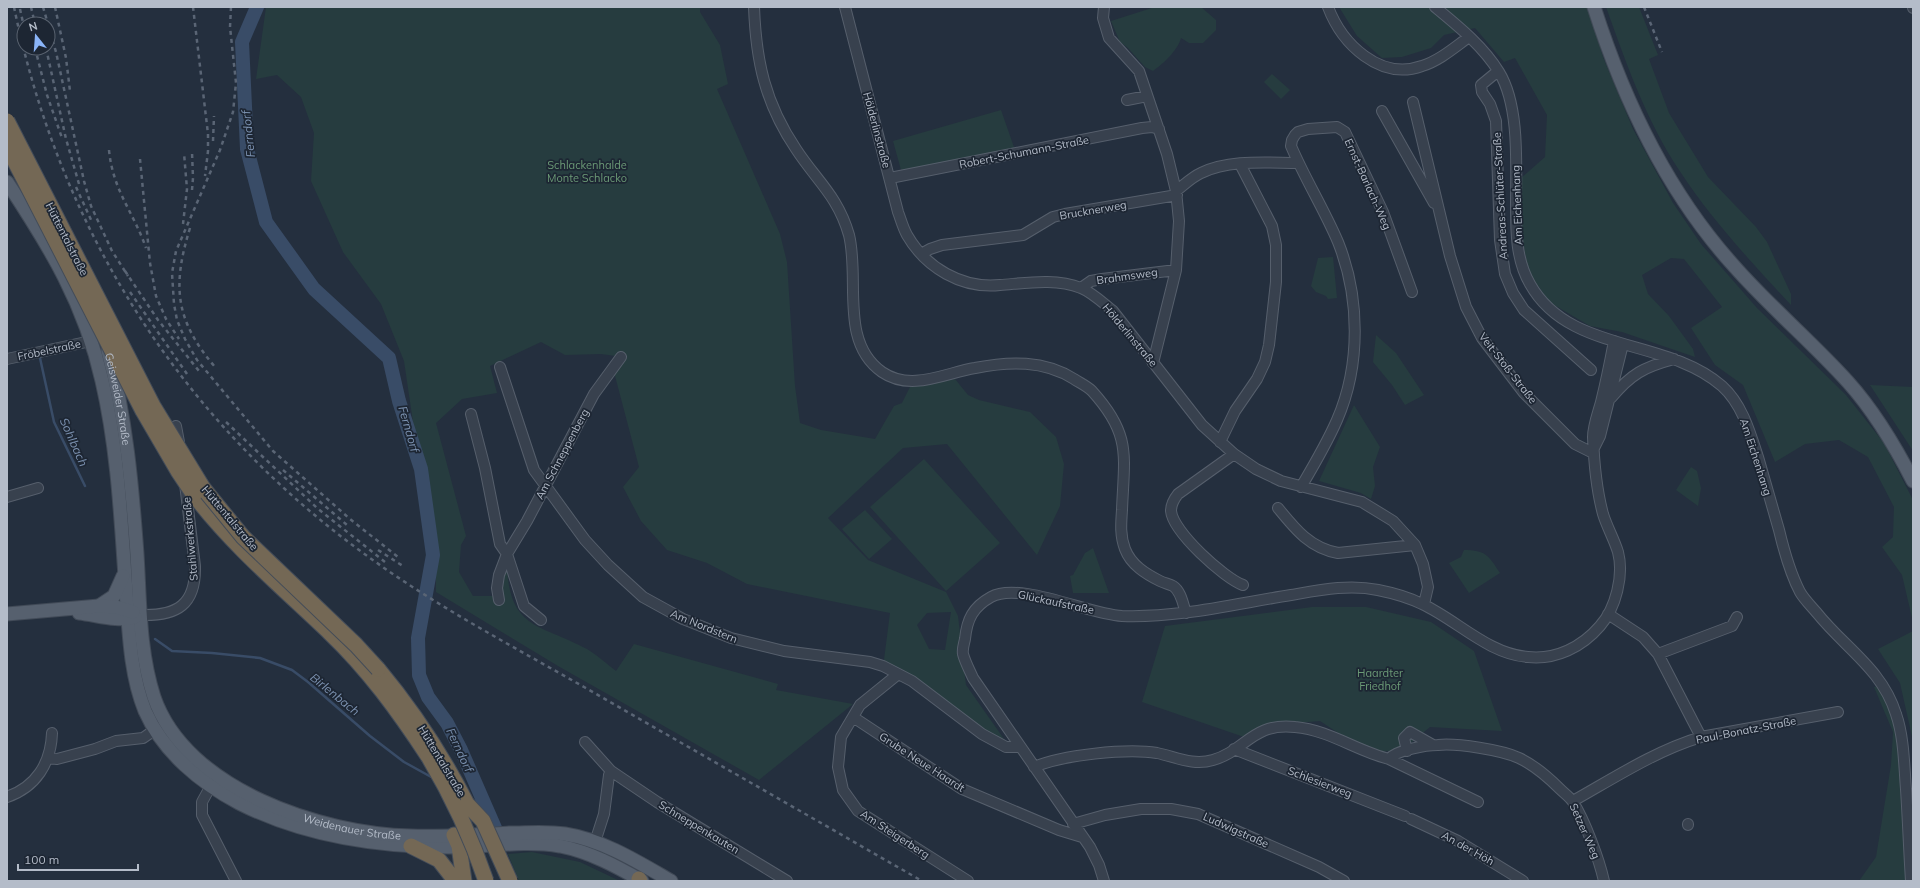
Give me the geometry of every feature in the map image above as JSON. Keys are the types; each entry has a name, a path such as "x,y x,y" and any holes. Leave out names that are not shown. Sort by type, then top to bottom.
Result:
{"highway":[{"name":"Hüttentalstraße","path":"7,121 153,406 203,488 243,537 356,646 388,681 438,750 467,804 490,855 498,881"},
{"name":"Hüttentalstraße","path":"7,146 122,373 178,471 204,508 236,545 330,633 369,675 392,704 413,733 443,782 468,831 486,881"},
{"path":"467,804 483,821 510,881"},
{"path":"454,843 456,880"},
{"path":"411,846 439,860 456,880"}],"main road":[{"path":"1594,7 1621,84 1656,155 1700,223 1741,274 1849,383 1891,440 1913,481"},
{"name":"Geisweider Straße","path":"7,159 70,260 92,305 105,341 116,379 126,436 133,495 141,615"},
{"name":"Geisweider Straße","path":"7,182 59,264 91,341 102,381 113,443 120,503 127,614"},
{"path":"100,606 114,596 124,573"},
{"path":"7,614 100,606 127,614"},
{"path":"58,610 141,615"},
{"name":"Weidenauer Straße","path":"127,614 131,654 137,685 146,712 156,729 177,757 214,781 252,809 302,829 362,840 411,846 565,834 595,842 625,855 671,881"},
{"name":"Weidenauer Straße","path":"141,615 143,647 150,681 159,708 170,728 214,781 247,793 267,803 328,824 454,843"},
{"name":"Weidenauer Straße","path":"513,839 573,850 603,860 640,880"}],"street":[{"path":"754,7 762,73 767,95 778,120 797,150 834,198 848,235 853,254 856,330 862,349 869,360 882,372 908,381 929,380 973,368 1004,363 1024,363 1045,366 1064,373 1090,389 1120,430 1125,471 1121,535 1126,551 1133,562 1145,572 1173,586 1182,600 1186,613"},
{"name":"Hölderlinstraße","path":"845,7 898,212 907,235 921,254 936,268 952,278 980,286 1049,281 1081,288 1097,298 1112,311 1202,425 1234,454 1256,469 1282,481 1362,502 1393,521 1414,545 1427,578 1428,587 1424,604"},
{"path":"1104,7 1103,18 1110,46 1136,68 1159,129 1177,193 1179,221 1176,270 1153,363"},
{"path":"1328,7 1336,25 1357,50 1379,65 1389,68 1404,70 1422,67 1436,60 1469,37"},
{"name":"Am Eichenhang","path":"1435,7 1469,37 1498,71 1509,94 1512,110 1516,174 1516,234 1523,271 1535,293 1559,318 1586,332 1674,359 1700,371 1721,385 1738,406 1751,434 1786,555 1799,590 1826,625 1874,672 1888,693 1897,716 1904,758 1911,881"},
{"name":"Andreas-Schlüter-Straße","path":"1498,71 1482,85 1482,92 1490,104 1496,121 1500,240 1505,274 1513,293 1524,310 1591,370"},
{"path":"1127,100 1147,96"},
{"name":"Veit-Stoß-Straße","path":"1413,102 1456,279 1466,307 1482,338 1524,393 1575,444 1594,450"},
{"name":"Veit-Stoß-Straße","path":"1382,110 1441,215"},
{"name":"Robert-Schumann-Straße","path":"890,178 1142,128 1152,127 1159,129"},
{"name":"Ernst-Barlach-Weg","path":"1298,163 1292,146 1292,140 1298,132 1308,129 1337,127 1345,132 1383,212 1412,292"},
{"path":"1177,193 1201,173 1219,166 1240,164 1298,163 1331,225 1345,264 1353,310 1353,357 1344,402 1327,441 1301,487"},
{"path":"1220,442 1235,411 1257,380 1265,362 1269,345 1276,282 1276,245 1272,226 1240,164"},
{"name":"Brucknerweg","path":"921,254 942,245 1023,235 1053,217 1065,214 1177,193"},
{"name":"Brahmsweg","path":"1081,288 1091,281 1176,270"},
{"name":"Fröbelstraße","path":"7,358 91,341"},
{"path":"1594,450 1600,436 1609,401 1619,343"},
{"name":"Glückaufstraße","path":"1103,876 1095,855 1019,747 973,678 963,653 967,623 977,607 993,596 1008,592 1024,593 1117,616 1152,616 1186,613 1339,588 1376,589 1406,596 1424,604 1485,642 1508,653 1527,658 1554,656 1575,648 1594,633 1608,614 1619,583 1619,556 1604,515 1596,482 1593,434 1619,343"},
{"name":"Am Schneppenberg","path":"499,600 497,588 499,575 507,554 528,521 594,394 621,357"},
{"path":"1609,401 1624,382 1635,373 1648,366 1674,359"},
{"name":"Am Nordstern","path":"500,367 534,470 585,540 623,580 643,597 683,620 731,638 784,651 870,662 882,666 897,675 912,681 982,734 1006,747 1019,747"},
{"path":"471,414 486,468 500,544 507,554 524,606 541,620"},
{"name":"Stahlwerkstraße","path":"141,615 158,615 179,608 189,599 194,586 194,566 184,473 176,426"},
{"path":"1234,454 1178,494 1173,501 1171,510 1174,521 1190,542 1228,577 1243,585"},
{"path":"7,497 38,488"},
{"path":"1278,508 1307,539 1318,548 1327,551 1338,553 1414,545"},
{"path":"1608,614 1644,637 1658,654 1701,737"},
{"path":"1658,654 1732,626 1737,617"},
{"name":"Am Steigerberg","path":"897,675 860,705 841,737 838,767 843,790 858,811 968,881"},
{"name":"Paul-Bonatz-Straße","path":"1573,801 1665,750 1701,737 1838,712"},
{"name":"Grube Neue Haardt","path":"853,717 962,789 1059,830 1082,836"},
{"path":"1034,767 1045,762 1126,751 1158,753 1196,763 1214,760 1234,749 1260,731 1275,727 1294,726 1316,731 1390,759 1478,802"},
{"path":"49,758 57,759 95,749 116,741 142,738 156,729"},
{"path":"1407,751 1404,738 1410,732 1433,745"},
{"path":"7,797 28,786 49,758 52,733"},
{"name":"Schneppenkauten","path":"585,742 612,771 657,802 787,881"},
{"name":"Setzer Weg","path":"1390,759 1392,755 1407,751 1433,745 1449,744 1518,757 1535,767 1573,801 1596,855 1604,881"},
{"name":"Schlesierweg","path":"1234,749 1408,817"},
{"path":"595,842 604,814 609,775 612,771"},
{"path":"214,781 202,802 202,815 236,881"},
{"name":"Ludwigstraße","path":"1074,824 1106,815 1141,809 1171,809 1198,814 1293,856 1344,881"},
{"name":"An der Höh","path":"1408,817 1458,841 1523,881"}],"green space":[{"name":"Schlackenhalde Monte Schlacko","path":"266,7 700,7 700,12 720,45 728,84 717,89 780,234 787,262 795,386 800,423 821,430 875,439 894,406 902,403 910,387 955,379 968,395 979,400 1030,412 1056,437 1064,464 1060,506 1037,555 947,444 903,448 828,518 868,560 946,592 958,616 966,685 1004,739 989,736 943,699 884,660 890,613 747,584 707,563 667,550 641,521 623,487 639,467 614,372 616,356 601,354 565,355 541,342 490,366 497,393 462,399 436,423 466,536 461,545 459,572 473,596 493,596 507,567 509,588 514,603 522,614 542,629 587,649 616,671 634,644 778,684 776,690 853,704 759,780 558,666 436,592 436,578 404,361 381,304 343,252 311,181 314,133 301,97 277,75 256,79","holes":["951,612 945,650 929,649 917,625 927,613"]},
{"path":"1155,7 1201,7 1216,20 1216,30 1203,43 1189,43 1181,38 1173,52 1153,71 1145,67 1128,48 1120,42 1111,21"},
{"path":"1339,7 1588,7 1603,57 1633,129 1673,203 1701,244 1757,308 1846,395 1884,443 1913,500 1913,622 1902,575 1882,547 1893,537 1894,507 1868,457 1839,440 1805,444 1775,462 1743,385 1715,365 1691,328 1722,307 1684,259 1671,258 1642,275 1648,294 1669,316 1693,349 1695,357 1622,332 1590,326 1549,302 1528,271 1522,236 1521,178 1545,157 1547,115 1515,58 1504,62 1475,28 1444,35 1431,48 1402,57 1382,58 1357,36"},
{"path":"1606,7 1639,7 1658,55 1649,59 1669,113 1708,177 1756,227 1767,242 1791,294 1791,305 1746,256 1704,206 1667,151 1656,131 1629,70"},
{"path":"1272,74 1290,90 1281,99 1264,82"},
{"path":"1001,110 1015,150 901,170 893,141"},
{"path":"1333,257 1337,298 1328,299 1326,296 1316,292 1311,286 1318,258"},
{"path":"1376,335 1396,353 1424,395 1405,405 1392,385 1373,362"},
{"path":"1870,385 1913,387 1913,451"},
{"path":"1354,405 1380,447 1373,467 1375,486 1371,499 1361,493 1319,481"},
{"path":"924,459 1000,543 946,591 870,507"},
{"path":"1691,467 1697,471 1701,488 1698,506 1676,490"},
{"path":"865,510 892,539 869,559 842,529"},
{"path":"1093,548 1109,593 1073,593 1070,576 1073,575 1085,553"},
{"path":"1464,550 1477,551 1486,555 1490,558 1500,573 1469,593 1449,563 1461,557"},
{"name":"Haardter Friedhof","path":"1312,607 1366,607 1431,622 1474,651 1502,731 1430,727 1402,750 1377,752 1352,742 1320,721 1274,725 1244,737 1142,702 1165,626"},
{"path":"1913,631 1913,741 1900,683 1878,649"},
{"path":"1879,686 1896,724 1909,881 1859,881 1876,857 1891,765 1893,732 1874,687"},
{"path":"532,852 580,862 620,881 519,881 508,854"}],"waterway":[{"name":"Ferndorf","path":"257,7 242,42 247,149 266,222 314,289 389,358 399,401 421,469 433,555 418,638 419,675 428,697 447,723 461,750 502,844"},
{"name":"Sohlbach","path":"40,358 54,422 85,486"},
{"name":"Birlenbach","path":"155,639 172,651 260,658 292,670 370,736 404,762 433,778"},
{"name":"Birlenbach","path":"473,800 487,810"}],"railway":[{"path":"14,7 35,90 63,169 98,245 140,317 188,384 242,447 303,505 370,558 422,593 476,626 922,881"},
{"path":"31,7 33,16"},
{"path":"43,7 46,16"},
{"path":"55,7 66,58 70,91"},
{"path":"193,7 208,134 208,151 205,176"},
{"path":"231,7 230,27 236,83 233,112 220,150 176,251 172,273 174,304 177,320 185,339 197,360 273,451 350,519 398,557"},
{"path":"1644,7 1662,52"},
{"path":"20,9 22,16"},
{"path":"56,52 84,181 91,206 112,251 128,276"},
{"path":"37,56 47,95 62,138"},
{"path":"48,56 66,139 79,184"},
{"path":"213,141 214,116"},
{"path":"109,150 111,164 119,189 146,248"},
{"path":"192,152 192,190"},
{"path":"183,224 187,189 184,153"},
{"path":"140,159 150,263 156,296 166,319 179,339"},
{"path":"76,187 92,222"},
{"path":"190,228 184,249 181,268 179,285 181,302 185,318 192,334 215,367"},
{"path":"125,271 158,320 199,371"},
{"path":"130,292 187,374"},
{"path":"226,422 317,508 385,562"},
{"path":"283,470 347,525"},
{"path":"378,550 403,566"}]}
